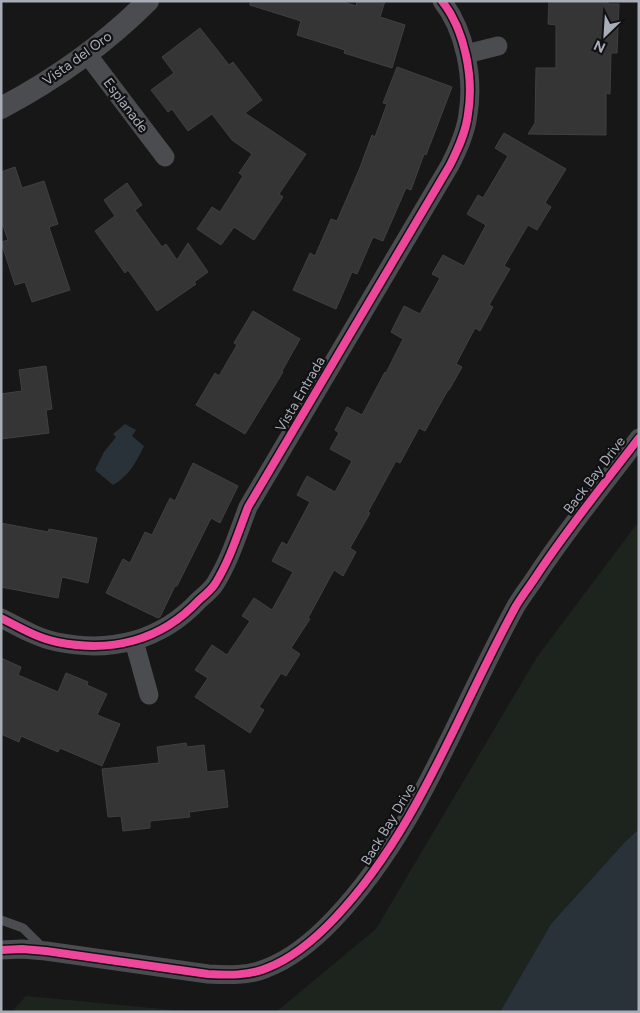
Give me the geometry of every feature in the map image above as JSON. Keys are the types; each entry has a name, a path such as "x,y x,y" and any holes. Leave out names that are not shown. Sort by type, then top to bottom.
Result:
{"street":[{"name":"Vista del Oro","path":"1,108 58,74 87,54 148,1"},
{"name":"Vista Entrada","path":"1,618 33,634 56,642 87,647 110,646 148,636 175,622 194,607 214,585 229,558 248,508 450,165 460,144 468,114 470,84 466,54 459,32 442,1"},
{"path":"466,54 498,46"},
{"name":"Esplanade","path":"87,54 165,157"},
{"name":"Back Bay Drive","path":"1,950 46,951 225,975 267,969 301,949 320,934 345,908 372,875 396,838 437,764 517,605 564,536 639,438"},
{"path":"134,641 148,695"}],"lane":[{"path":"1,920 23,928 46,951"}],"shaded area":[{"path":"125,424 136,430 132,436 144,446 128,473 113,485 95,470 104,452 116,437 113,434"},
{"path":"639,521 639,829 551,924 500,1012 276,1012 376,929 537,657"},
{"path":"639,829 639,1012 500,1012 551,924"},
{"path":"26,996 194,1012 12,1012"}],"building":[{"path":"250,1 340,1 356,6 357,1 385,1 380,17 405,25 392,68 344,53 345,50 297,35 301,21 250,5"},
{"path":"549,1 608,1 608,4 619,4 617,53 611,53 610,94 606,93 606,135 528,134 535,123 536,68 556,68 556,25 548,24"},
{"path":"200,28 229,65 233,62 262,100 245,113 306,154 279,194 283,197 254,240 234,227 221,245 197,229 212,207 220,212 243,176 239,173 252,154 232,140 212,114 188,131 172,109 168,112 151,90 174,73 162,57"},
{"path":"397,67 452,87 411,190 406,188 383,241 373,237 357,274 352,272 336,309 293,290 310,253 315,256 331,219 337,221 372,135 375,137 387,104 383,103"},
{"path":"504,133 566,169 545,203 551,207 537,230 528,225 504,266 510,269 489,305 493,307 480,331 475,328 456,364 462,367 425,431 419,428 400,463 396,461 350,548 356,552 343,576 334,570 308,618 310,619 291,648 300,654 286,676 281,673 259,707 264,710 250,733 195,697 208,678 195,670 212,645 227,655 250,621 242,616 254,598 272,610 293,572 272,561 282,542 287,545 310,502 297,495 307,476 335,492 352,461 330,449 339,433 335,430 347,407 362,415 403,339 391,332 404,306 420,314 440,278 432,274 443,255 464,266 486,225 467,214 478,195 483,198 508,156 495,148"},
{"path":"15,167 22,188 44,181 58,224 49,227 70,290 32,302 25,282 15,285 1,242 8,240 1,220 1,172"},
{"path":"127,183 142,205 135,210 162,247 166,244 177,260 188,243 208,272 194,282 196,284 157,311 128,270 125,273 95,231 115,216 104,200"},
{"path":"253,311 300,339 283,372 245,434 196,405 215,373 219,376 237,345 234,343"},
{"path":"46,366 52,409 46,410 49,433 1,439 1,394 22,391 19,370"},
{"path":"193,463 238,486 220,523 211,518 177,586 175,586 158,618 106,593 123,559 130,563 145,532 152,535 170,498 175,501"},
{"path":"1,523 48,532 49,529 97,538 88,583 62,577 58,598 1,587"},
{"path":"1,658 21,667 18,675 58,692 66,673 88,682 87,685 107,694 97,715 120,724 102,766 60,748 58,752 21,736 19,742 1,734"},
{"path":"186,743 187,747 204,745 207,772 224,770 228,807 189,812 190,817 150,821 150,828 123,831 121,816 108,817 102,769 159,763 157,747"}],"cycle path":[{"path":"1,618 35,635 57,642 97,646 116,644 152,634 168,625 184,614 215,584 229,556 248,507 450,165 461,140 467,121 470,100 466,55 457,26 442,1"},
{"path":"1,950 46,951 208,974 230,975 260,971 286,959 303,947 334,919 364,885 390,848 435,769 516,606 560,542 639,438"}]}
